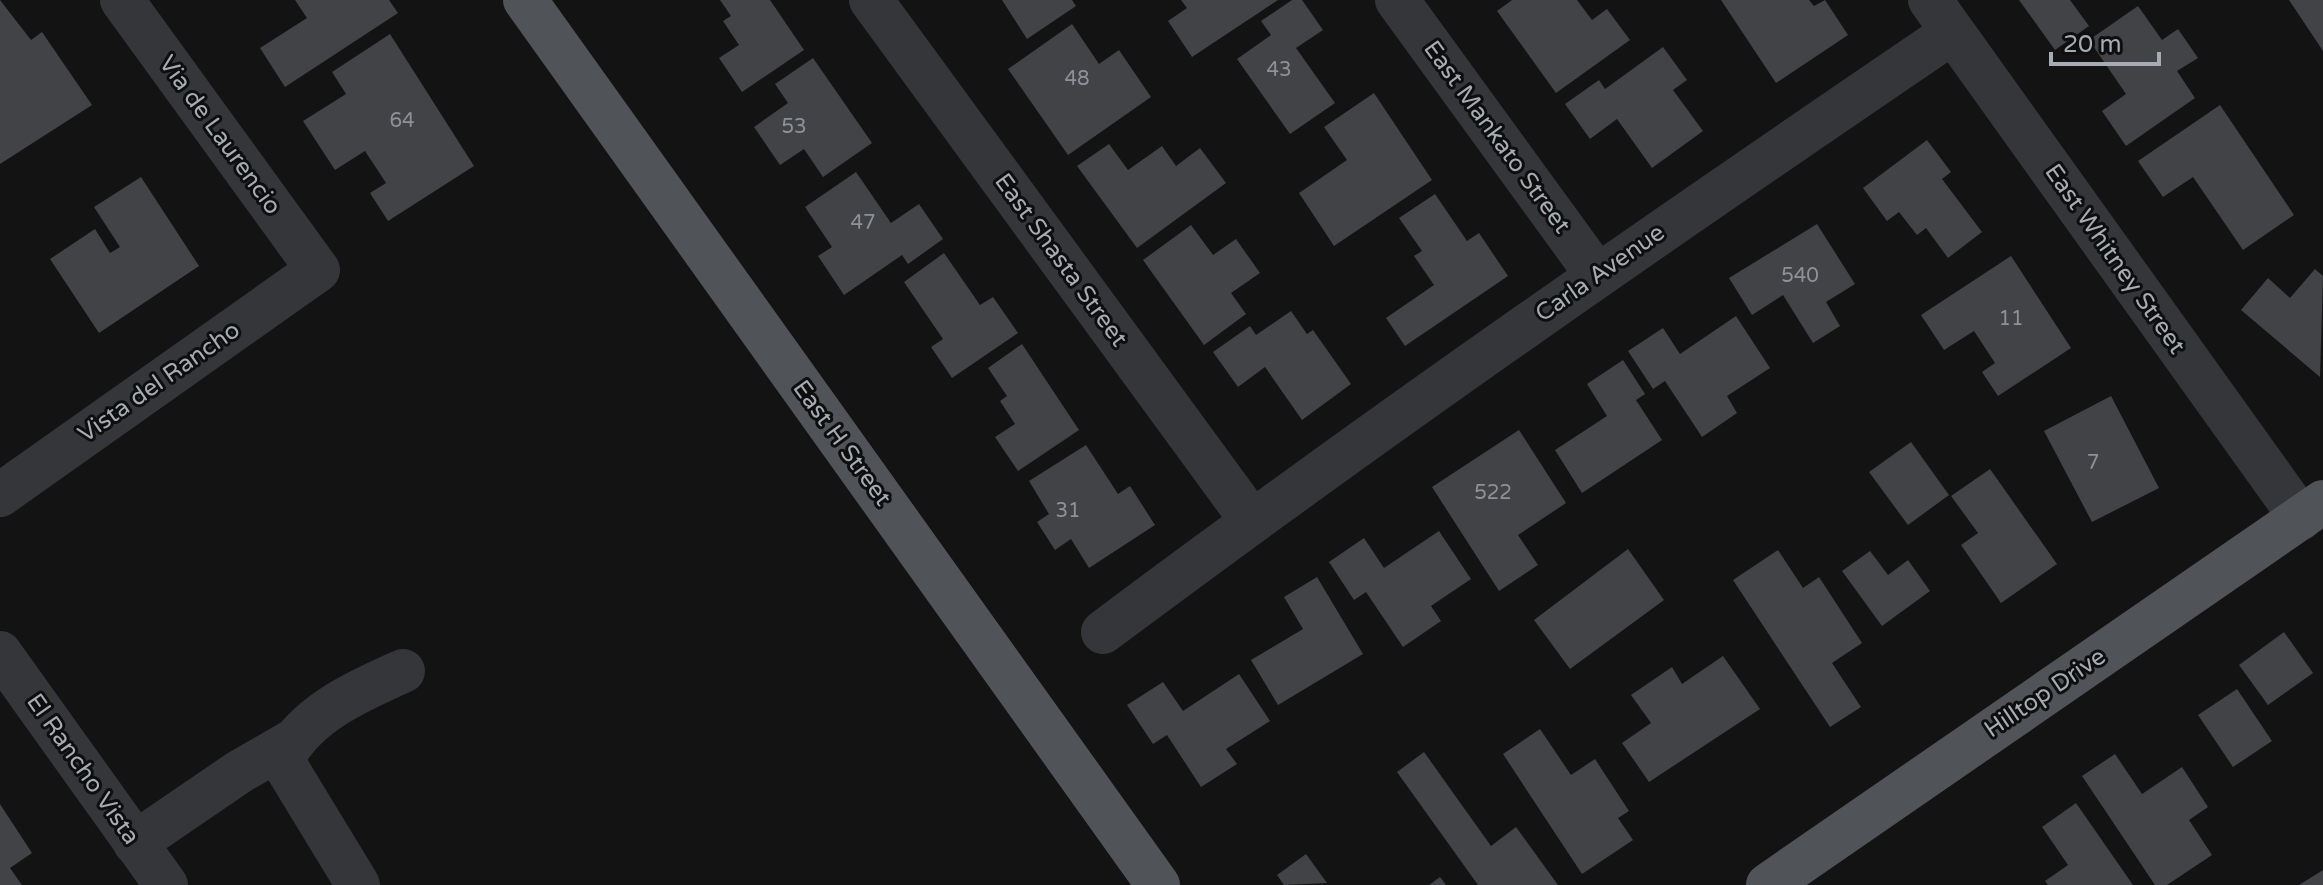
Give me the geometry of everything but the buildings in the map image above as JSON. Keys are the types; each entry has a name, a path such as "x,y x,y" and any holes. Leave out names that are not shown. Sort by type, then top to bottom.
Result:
{"main road":[{"name":"East H Street","path":"525,0 1158,885"},
{"name":"Hilltop Drive","path":"1768,885 2312,510"}],"street":[{"name":"Via de Laurencio","path":"122,0 318,270"},
{"name":"East Shasta Street","path":"871,0 1252,521"},
{"name":"East Mankato Street","path":"1397,0 1597,275"},
{"name":"Carla Avenue","path":"1103,632 1252,521 1597,275 1941,16"},
{"name":"East Whitney Street","path":"1941,16 2312,510"},
{"name":"Vista del Rancho","path":"0,495 318,270"},
{"name":"El Rancho Vista","path":"0,653 166,885"},
{"path":"135,843 239,772 291,742 345,697 403,671"},
{"path":"291,742 282,760 358,885"}]}
